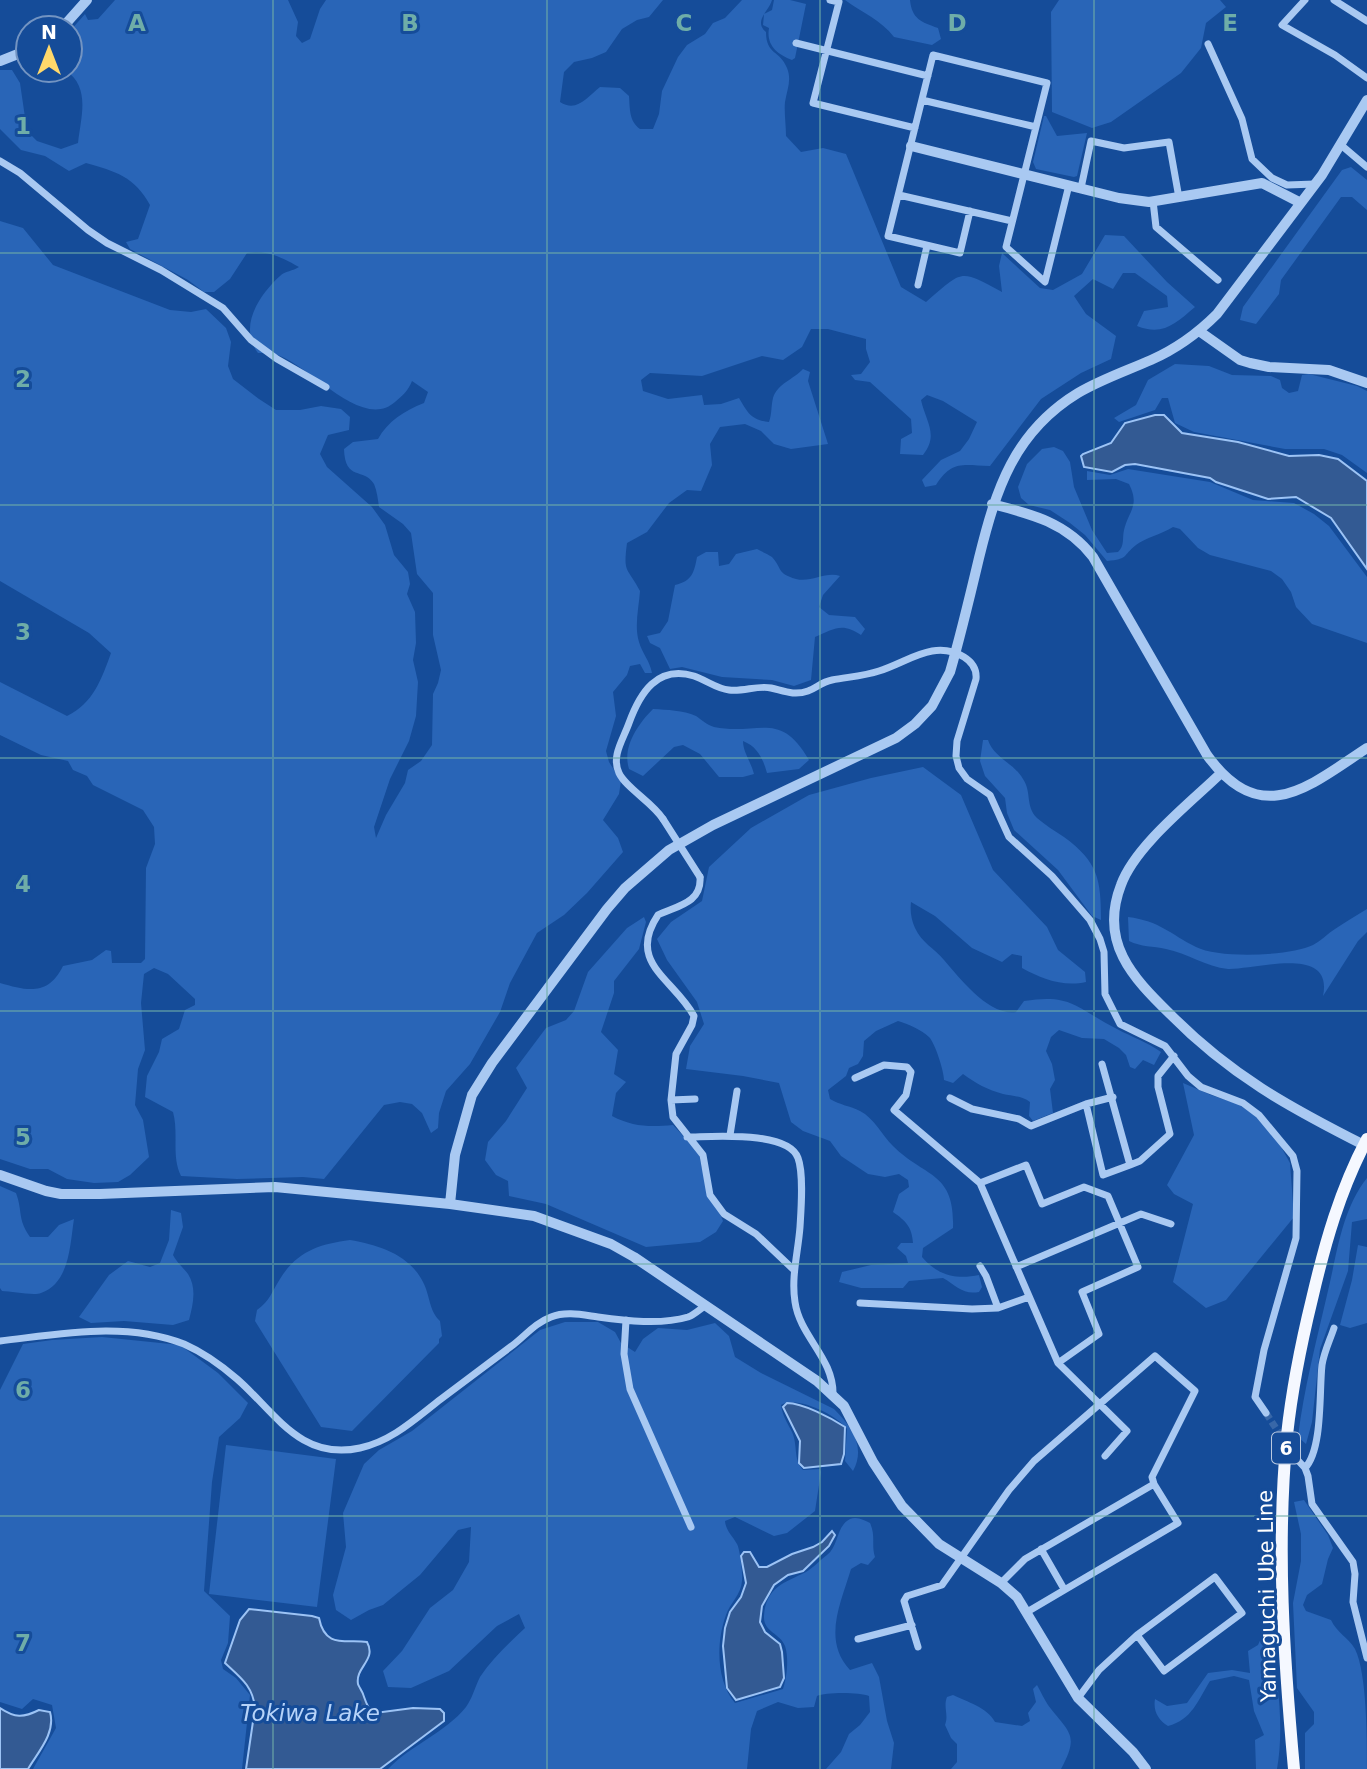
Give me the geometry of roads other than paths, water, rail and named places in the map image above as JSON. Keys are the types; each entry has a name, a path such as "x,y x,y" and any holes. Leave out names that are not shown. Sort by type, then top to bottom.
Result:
{"main road":[{"name":"Yamaguchi Ube Line","path":"1294,1769 1282,1563 1287,1435 1300,1349 1326,1237 1365,1142"}],"street":[{"path":"74,14 87,0"},
{"path":"830,0 839,2 813,103 915,128"},
{"path":"1305,0 1282,25 1335,55 1367,78"},
{"path":"1334,0 1367,21"},
{"path":"796,43 928,76"},
{"path":"1208,44 1242,119 1251,159 1272,178 1287,185 1315,184"},
{"path":"970,211 960,253 888,236 933,55 1047,83 1006,247 1045,282 1069,184"},
{"path":"922,100 1036,127"},
{"path":"450,1204 455,1156 472,1095 492,1063 607,909 625,888 669,850 713,825 880,747 923,716 938,696 950,672 992,504 1007,469 1031,433 1073,396 1097,382 1152,360 1199,331 1230,300 1315,184 1367,100"},
{"path":"1082,188 1091,141 1124,148 1169,142 1179,198"},
{"path":"1341,145 1367,167"},
{"path":"911,146 1119,198 1153,201 1262,184 1301,203"},
{"path":"0,161 20,173 88,230 223,308 251,340 277,359 326,387"},
{"path":"898,195 1012,221"},
{"path":"1153,201 1156,227 1218,279"},
{"path":"918,285 927,246"},
{"path":"1199,331 1250,363 1269,367 1329,370 1367,383"},
{"path":"992,504 1053,523 1075,536 1093,556 1207,755 1220,774 1231,783 1255,794 1280,796 1308,787 1367,748"},
{"path":"794,1270 756,1234 724,1214 710,1195 703,1155 673,1117 670,1100 676,1054 694,1016 650,961 647,938 658,915 684,905 696,895 700,877 655,807 621,777 616,766 616,756 642,692 658,679 671,675 685,674 727,690 770,688 788,694 809,691 829,681 877,672 934,649 956,652 967,659 976,671 957,741 956,756 959,768 967,779 990,795 1009,837 1052,876 1090,920 1104,952 1105,994 1120,1024 1165,1046 1188,1076 1201,1087 1243,1103 1259,1115 1293,1156 1297,1171 1296,1238 1264,1350 1255,1397 1265,1413"},
{"path":"1220,774 1149,843 1125,874 1114,911 1119,948 1136,980 1222,1062 1280,1101 1365,1142"},
{"path":"1086,1104 1103,1175 1140,1161 1170,1134 1158,1087 1158,1076 1174,1056"},
{"path":"855,1078 884,1065 907,1067 911,1072 905,1096 894,1110 979,1183 1058,1363 1127,1431 1105,1456"},
{"path":"1102,1065 1130,1166"},
{"path":"730,1135 737,1091"},
{"path":"950,1098 972,1109 1019,1119 1031,1126 1086,1104 1113,1097"},
{"path":"670,1100 695,1099"},
{"path":"687,1137 745,1135 784,1145 798,1157 800,1228 794,1270 795,1302 800,1320 828,1368 833,1395"},
{"path":"979,1183 1026,1165 1042,1204 1084,1187 1108,1196 1138,1267 1082,1292 1099,1334 1058,1363"},
{"path":"0,1175 46,1191 69,1194 275,1187 450,1204 534,1216 611,1244 817,1381 833,1395 850,1416 873,1462 902,1506 926,1533 960,1559 1001,1583 1017,1597 1078,1698 1133,1752 1146,1769"},
{"path":"1016,1268 1141,1214 1171,1224"},
{"path":"979,1266 986,1276 998,1308"},
{"path":"860,1303 972,1309 998,1308 1029,1297"},
{"path":"0,1341 96,1330 155,1334 187,1346 218,1365 238,1380 283,1426 301,1438 321,1448 345,1450 375,1444 403,1429 537,1323 553,1316 567,1314 626,1320 663,1320 690,1317 705,1305"},
{"path":"626,1320 624,1354 630,1390 691,1527"},
{"path":"1306,1468 1313,1456 1322,1367 1334,1328"},
{"path":"918,1647 904,1601 907,1596 942,1585 1009,1490 1034,1461 1155,1356 1195,1391 1152,1477 1178,1524 1027,1612"},
{"path":"1294,1455 1306,1468 1312,1504 1353,1562 1353,1602 1367,1658"},
{"path":"1001,1583 1025,1559 1154,1484"},
{"path":"1041,1549 1064,1589"},
{"path":"1078,1698 1099,1670 1137,1635 1215,1577 1242,1613 1164,1671 1137,1635"},
{"path":"858,1639 912,1625"}],"water":[{"path":"1164,415 1182,433 1238,442 1289,456 1319,455 1338,459 1367,481 1367,569 1331,518 1296,497 1268,499 1210,478 1135,464 1125,465 1112,472 1084,467 1081,456 1111,443 1125,423"},
{"path":"787,1403 809,1408 845,1427 841,1464 804,1468 799,1463 800,1441 783,1407"},
{"path":"832,1531 835,1535 829,1546 803,1571 788,1575 774,1585 762,1606 760,1622 765,1632 780,1644 782,1652 784,1678 780,1687 736,1700 727,1688 723,1646 730,1612 741,1597 746,1583 741,1556 744,1552 750,1552 759,1567 767,1567 813,1547"},
{"name":"Tokiwa Lake","path":"249,1609 312,1616 319,1618 322,1628 331,1638 367,1642 368,1659 358,1678 358,1684 370,1709 375,1713 413,1708 440,1709 444,1713 444,1721 380,1769 246,1769 254,1700 245,1682 225,1663 240,1620"},
{"path":"0,1708 19,1716 39,1710 50,1712 51,1727 48,1735 28,1769 0,1769"}],"tunnel":[{"path":"1266,1413 1294,1456"}]}
